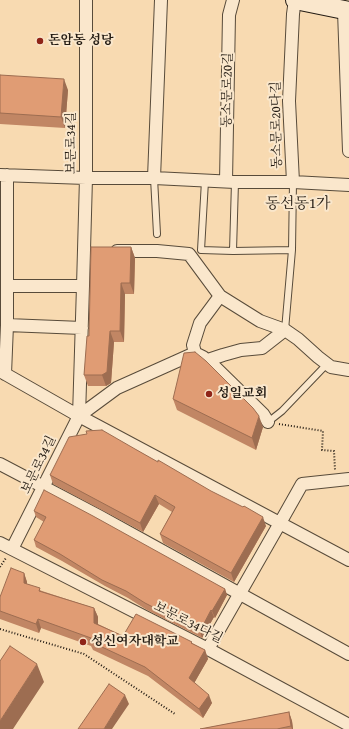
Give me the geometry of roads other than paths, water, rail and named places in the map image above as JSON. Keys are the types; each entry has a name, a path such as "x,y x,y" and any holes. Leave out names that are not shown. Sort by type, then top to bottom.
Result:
{"street":[{"name":"보문로34길","path":"12,549 79,416 86,178 86,0"},
{"path":"154,178 161,0"},
{"name":"동소문로20길","path":"230,181 230,15 233,0"},
{"path":"295,0 346,7"},
{"name":"동소문로20다길","path":"293,182 289,101 295,0"},
{"path":"317,0 346,7"},
{"path":"346,7 349,151"},
{"path":"349,185 293,182 3,175 8,286 8,325 3,372 79,416 349,560"},
{"path":"84,250 157,251 189,254 220,296 260,321 285,330 331,367 349,370"},
{"path":"8,286 84,286"},
{"path":"220,296 200,322 193,345 195,353 208,360 263,414 268,422"},
{"path":"8,325 82,328"},
{"path":"208,360 241,350 262,348 285,330"},
{"path":"79,416 117,388 195,353"},
{"path":"0,464 99,516 349,654"},
{"path":"208,649 302,484 347,479"},
{"path":"0,543 12,549"},
{"name":"보문로34다길","path":"12,549 208,649 349,725"}],"lane":[{"path":"154,178 157,234"},
{"path":"205,181 201,250 292,250"},
{"path":"230,181 234,251"},
{"name":"동소문로20다길","path":"285,330 292,250 293,182"},
{"path":"268,422 282,411 327,364"}],"place":[{"name":"돈암동 성당","path":"40,41"},
{"name":"성일교회","path":"209,394"},
{"name":"성신여자대학교","path":"83,642"}],"district":[{"name":"동선동1가","path":"298,204"}]}
